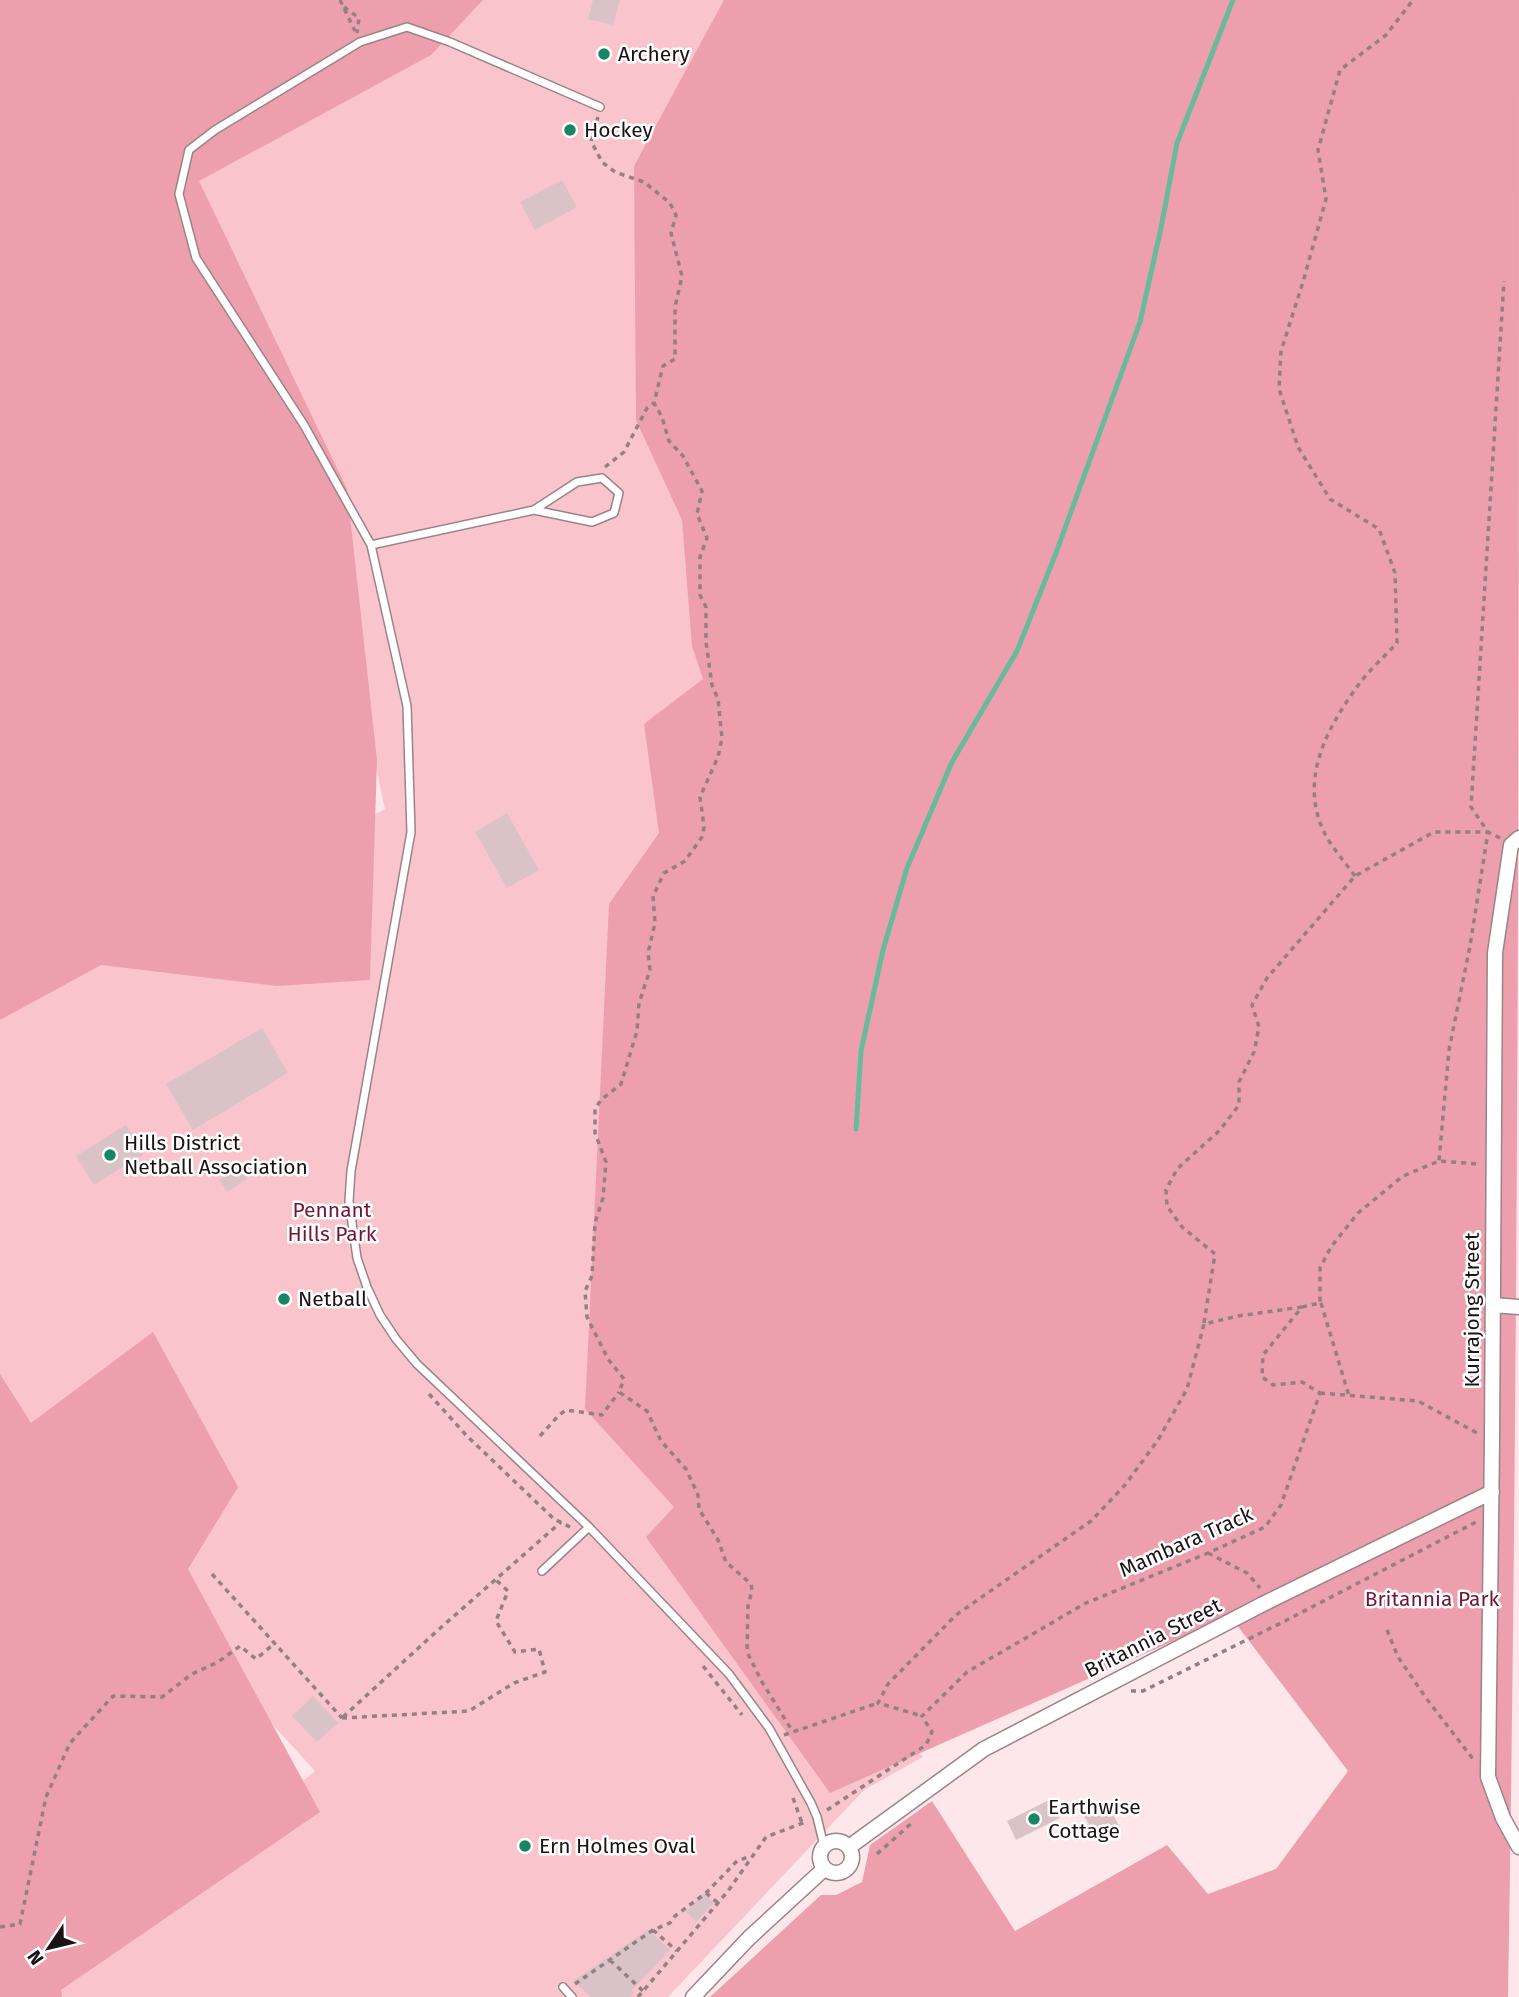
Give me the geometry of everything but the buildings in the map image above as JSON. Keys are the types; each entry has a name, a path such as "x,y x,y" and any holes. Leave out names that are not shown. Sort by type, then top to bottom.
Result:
{"street":[{"name":"Kurrajong Street","path":"1488,1777 1495,953 1515,842"},
{"path":"1493,1305 1519,1307"},
{"name":"Britannia Street","path":"849,1847 984,1749 1270,1601 1492,1492"},
{"path":"1488,1777 1503,1818 1519,1847"},
{"path":"834,1841 845,1843 849,1847 852,1859 846,1870 835,1874 824,1869 819,1857 824,1846 834,1841"},
{"path":"694,1997 749,1938 824,1869"}],"lane":[{"path":"600,107 450,42 407,27 358,39 215,130 189,150 179,194 196,258 304,425 371,545 407,705 411,832 351,1171 349,1201 357,1258 380,1315 417,1364 589,1527 729,1674 774,1738 811,1803 824,1846"},
{"path":"371,545 534,510 578,482 602,478 620,493 614,513 592,522 534,510"},
{"path":"542,1571 589,1527"},
{"path":"564,1989 572,1997"}],"path":[{"path":"340,0 358,39"},
{"path":"1355,876 1328,840 1317,810 1313,779 1326,736 1358,685 1397,643 1395,573 1379,529 1331,499 1298,447 1279,389 1281,351 1326,199 1318,150 1340,69 1386,34 1413,0"},
{"path":"343,6 359,18 358,39"},
{"path":"587,481 624,452 647,408 654,403 663,366 675,359 675,307 682,276 671,233 676,215 670,203 644,182 615,172 602,162 591,141 600,107"},
{"path":"1439,1161 1449,1050 1470,946 1488,832 1471,807 1504,281"},
{"path":"540,1436 566,1410 603,1415 619,1392 624,1379 608,1359 587,1317 585,1291 592,1276 595,1223 603,1198 606,1162 595,1133 595,1109 601,1100 621,1084 637,1031 639,1003 650,970 648,953 655,923 653,896 664,873 685,861 702,837 704,827 700,797 718,757 722,738 718,699 712,685 706,642 706,607 700,595 700,557 707,538 697,514 702,491 683,456 669,441 662,417 654,403"},
{"path":"878,1703 888,1684 956,1615 1091,1521 1125,1485 1158,1440 1187,1389 1203,1324 1215,1254 1182,1227 1167,1206 1166,1190 1177,1169 1220,1130 1239,1105 1239,1082 1254,1052 1259,1027 1252,1005 1267,978 1355,876 1434,832 1488,832 1515,842"},
{"path":"1349,1396 1320,1301 1320,1268 1331,1247 1358,1213 1403,1176 1439,1161 1494,1166"},
{"path":"1203,1324 1302,1307 1320,1301"},
{"path":"1302,1307 1263,1355 1262,1377 1273,1385 1302,1382 1320,1393 1419,1401 1492,1441"},
{"path":"425,1390 467,1436 554,1519 575,1529 580,1535"},
{"path":"619,1392 648,1410 661,1441 686,1469 698,1495 699,1509 718,1540 726,1562 751,1584 747,1652 793,1732"},
{"name":"Mambara Track","path":"922,1716 967,1672 1086,1603 1265,1527 1281,1505 1320,1393"},
{"path":"1120,1692 1143,1691 1491,1515"},
{"path":"342,1718 561,1522"},
{"path":"1208,1553 1247,1573 1270,1601"},
{"path":"212,1574 342,1718"},
{"path":"342,1718 469,1711 514,1683 545,1672 539,1649 515,1653 496,1621 508,1591 496,1580"},
{"path":"1387,1630 1398,1657 1426,1698 1488,1777"},
{"path":"0,1927 20,1924 47,1797 70,1743 113,1696 162,1698 192,1674 218,1662 240,1646 256,1659 275,1643"},
{"path":"703,1665 746,1720"},
{"path":"638,1997 718,1903 766,1837 817,1817 926,1745 932,1732 922,1716 878,1703 774,1738"},
{"path":"789,1787 802,1823"},
{"path":"877,1854 917,1818"},
{"path":"564,1989 653,1930 670,1923 675,1916 706,1893 737,1861 753,1856"},
{"path":"706,1893 718,1903"},
{"path":"653,1930 677,1951"},
{"path":"610,1960 643,1991"}],"green space":[{"path":"0,0 483,0 431,55 199,181 347,489 377,760 370,980 277,986 101,965 0,1020"},
{"name":"Pennant Hills Park","path":"283,0 814,0 878,1703 923,1757 864,1790 668,1997 41,1997 315,1771 70,1502 0,1449 0,925 110,964 385,809 332,570 79,180"},
{"name":"Britannia Park","path":"724,0 1519,0 1516,1248 1508,1997 710,1997 821,1895 836,1895 862,1882 870,1845 932,1801 1015,1931 1167,1845 1208,1894 1276,1869 1348,1771 1230,1616 830,1793 646,1537 674,1507 585,1409 609,904 659,833 644,724 703,679 692,646 682,520 636,420 634,166"},
{"path":"153,1332 238,1487 188,1569 320,1812 61,1990 62,1997 0,1997 0,1374 31,1423"}],"waterway":[{"path":"856,1129 861,1051 883,950 907,868 952,762 1017,651 1056,553 1140,322 1177,143 1233,0"}],"place":[{"name":"Archery","path":"604,54"},
{"name":"Hockey","path":"570,130"},
{"name":"Hills District Netball Association","path":"110,1155"},
{"name":"Netball","path":"284,1299"},
{"name":"Earthwise Cottage","path":"1034,1819"},
{"name":"Ern Holmes Oval","path":"525,1846"}]}
